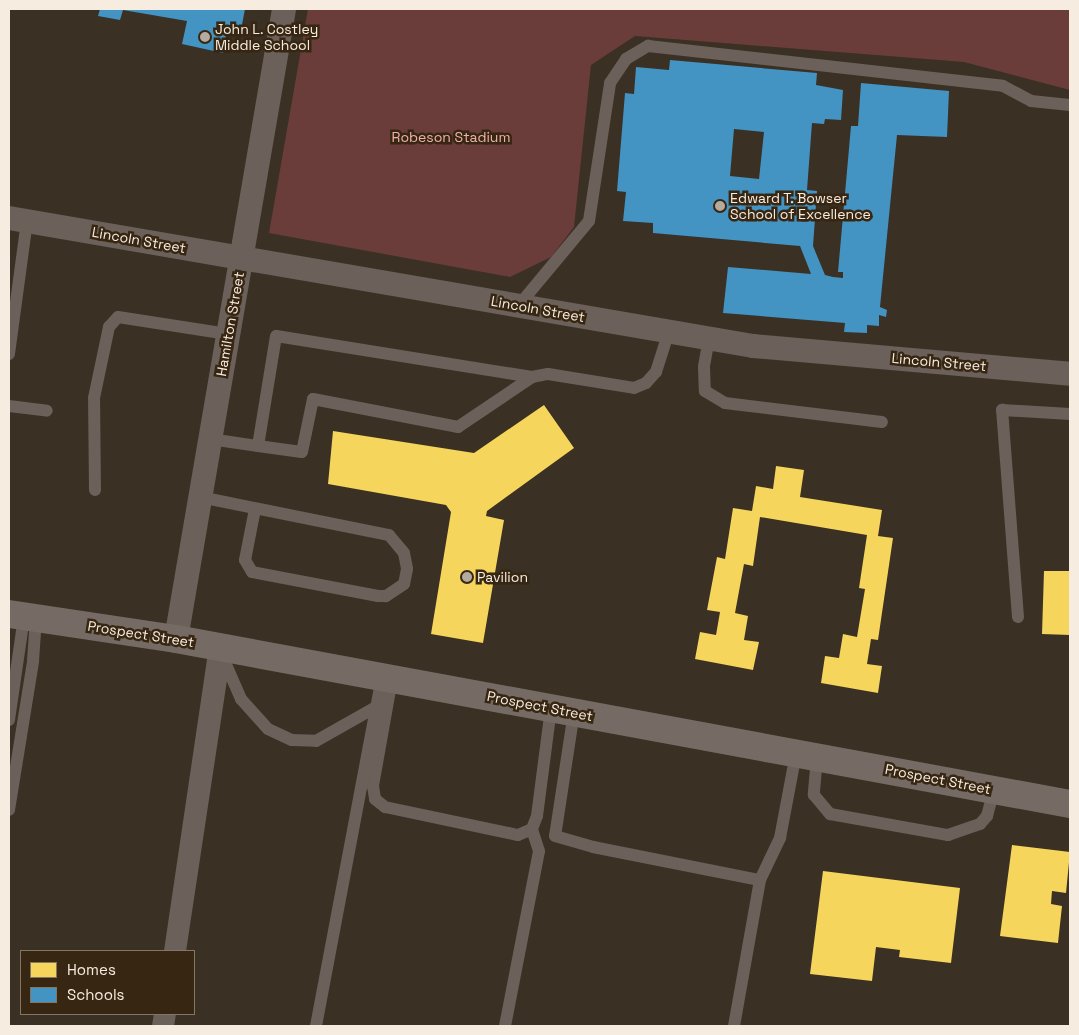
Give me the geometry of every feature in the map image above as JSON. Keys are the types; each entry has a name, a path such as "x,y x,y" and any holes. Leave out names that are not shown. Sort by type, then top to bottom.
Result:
{"street":[{"name":"Hamilton Street","path":"176,639 284,9"},
{"name":"Lincoln Street","path":"18,219 753,346 1070,374"},
{"name":"Prospect Street","path":"23,616 176,639 222,651 387,678 1070,804"}],"lane":[{"path":"519,305 589,221 610,84 626,59 648,46 1003,86 1031,101 1070,105"},
{"path":"9,354 18,219"},
{"path":"95,490 94,398 109,327 118,317 228,334"},
{"path":"258,446 276,336 532,377 548,374 634,388 646,383 656,372 668,331"},
{"path":"710,338 704,367 704,391 725,403 882,422"},
{"path":"210,439 302,452 313,399 458,427 532,377"},
{"path":"9,406 47,411"},
{"path":"1018,617 1002,410 1070,414"},
{"path":"200,497 255,508 389,535 404,553 407,569 404,584 386,596 378,596 252,572 245,560 255,508"},
{"path":"9,720 23,616"},
{"path":"9,810 33,661 23,616"},
{"path":"222,651 241,699 268,729 292,740 316,741 376,707"},
{"path":"170,950 222,651"},
{"path":"180,950 222,651"},
{"path":"316,1026 376,707 387,678"},
{"path":"387,678 373,786 375,799 385,808 518,835 532,829"},
{"path":"505,1026 539,851 532,829 537,816 562,710"},
{"path":"562,710 555,836 593,847 760,880"},
{"path":"806,755 814,795 830,814 948,835 980,824 987,816 994,790"},
{"path":"734,1026 760,880 780,838 806,755"}],"green space":[{"name":"Robeson Stadium","path":"308,9 1070,9 1070,90 964,62 635,36 591,65 574,227 551,257 510,277 269,233"}],"building: Homes":[{"name":"Pavilion","path":"544,405 574,448 487,511 486,516 504,520 483,643 431,634 451,512 446,505 328,484 333,431 474,453"},
{"path":"776,466 804,470 800,497 882,510 878,536 893,538 878,640 871,639 867,664 882,666 878,693 821,683 825,656 839,658 843,634 857,637 865,589 859,588 867,535 760,517 753,566 744,564 735,613 748,616 744,640 759,642 753,670 695,659 700,632 716,635 720,612 707,610 717,557 725,559 733,508 752,511 756,486 773,489"},
{"path":"1044,571 1070,571 1070,635 1042,634"},
{"path":"1012,845 1070,852 1066,893 1052,891 1051,904 1062,906 1058,943 1000,936"},
{"path":"823,871 960,888 951,963 899,957 900,950 876,947 872,981 810,974"}],"building: Schools":[{"name":"John L. Costley Middle School","path":"100,9 245,9 241,30 227,28 223,53 182,44 187,21 123,10 120,20 98,16"},
{"name":"Edward T. Bowser School of Excellence","path":"670,60 817,73 816,85 843,90 841,120 825,119 824,124 812,123 807,190 817,191 813,246 825,275 843,278 843,272 838,272 851,126 858,126 861,83 949,91 947,137 897,135 880,307 887,310 886,317 879,315 879,326 867,325 867,333 844,332 845,323 723,313 728,267 811,274 800,246 653,233 653,223 623,221 626,192 617,191 625,93 634,94 636,67 669,70","holes":["734,129 764,132 759,179 730,176"]}],"place":[{"name":"John L. Costley Middle School","path":"205,37"},
{"name":"Edward T. Bowser School of Excellence","path":"720,206"},
{"name":"Pavilion","path":"467,577"}]}
